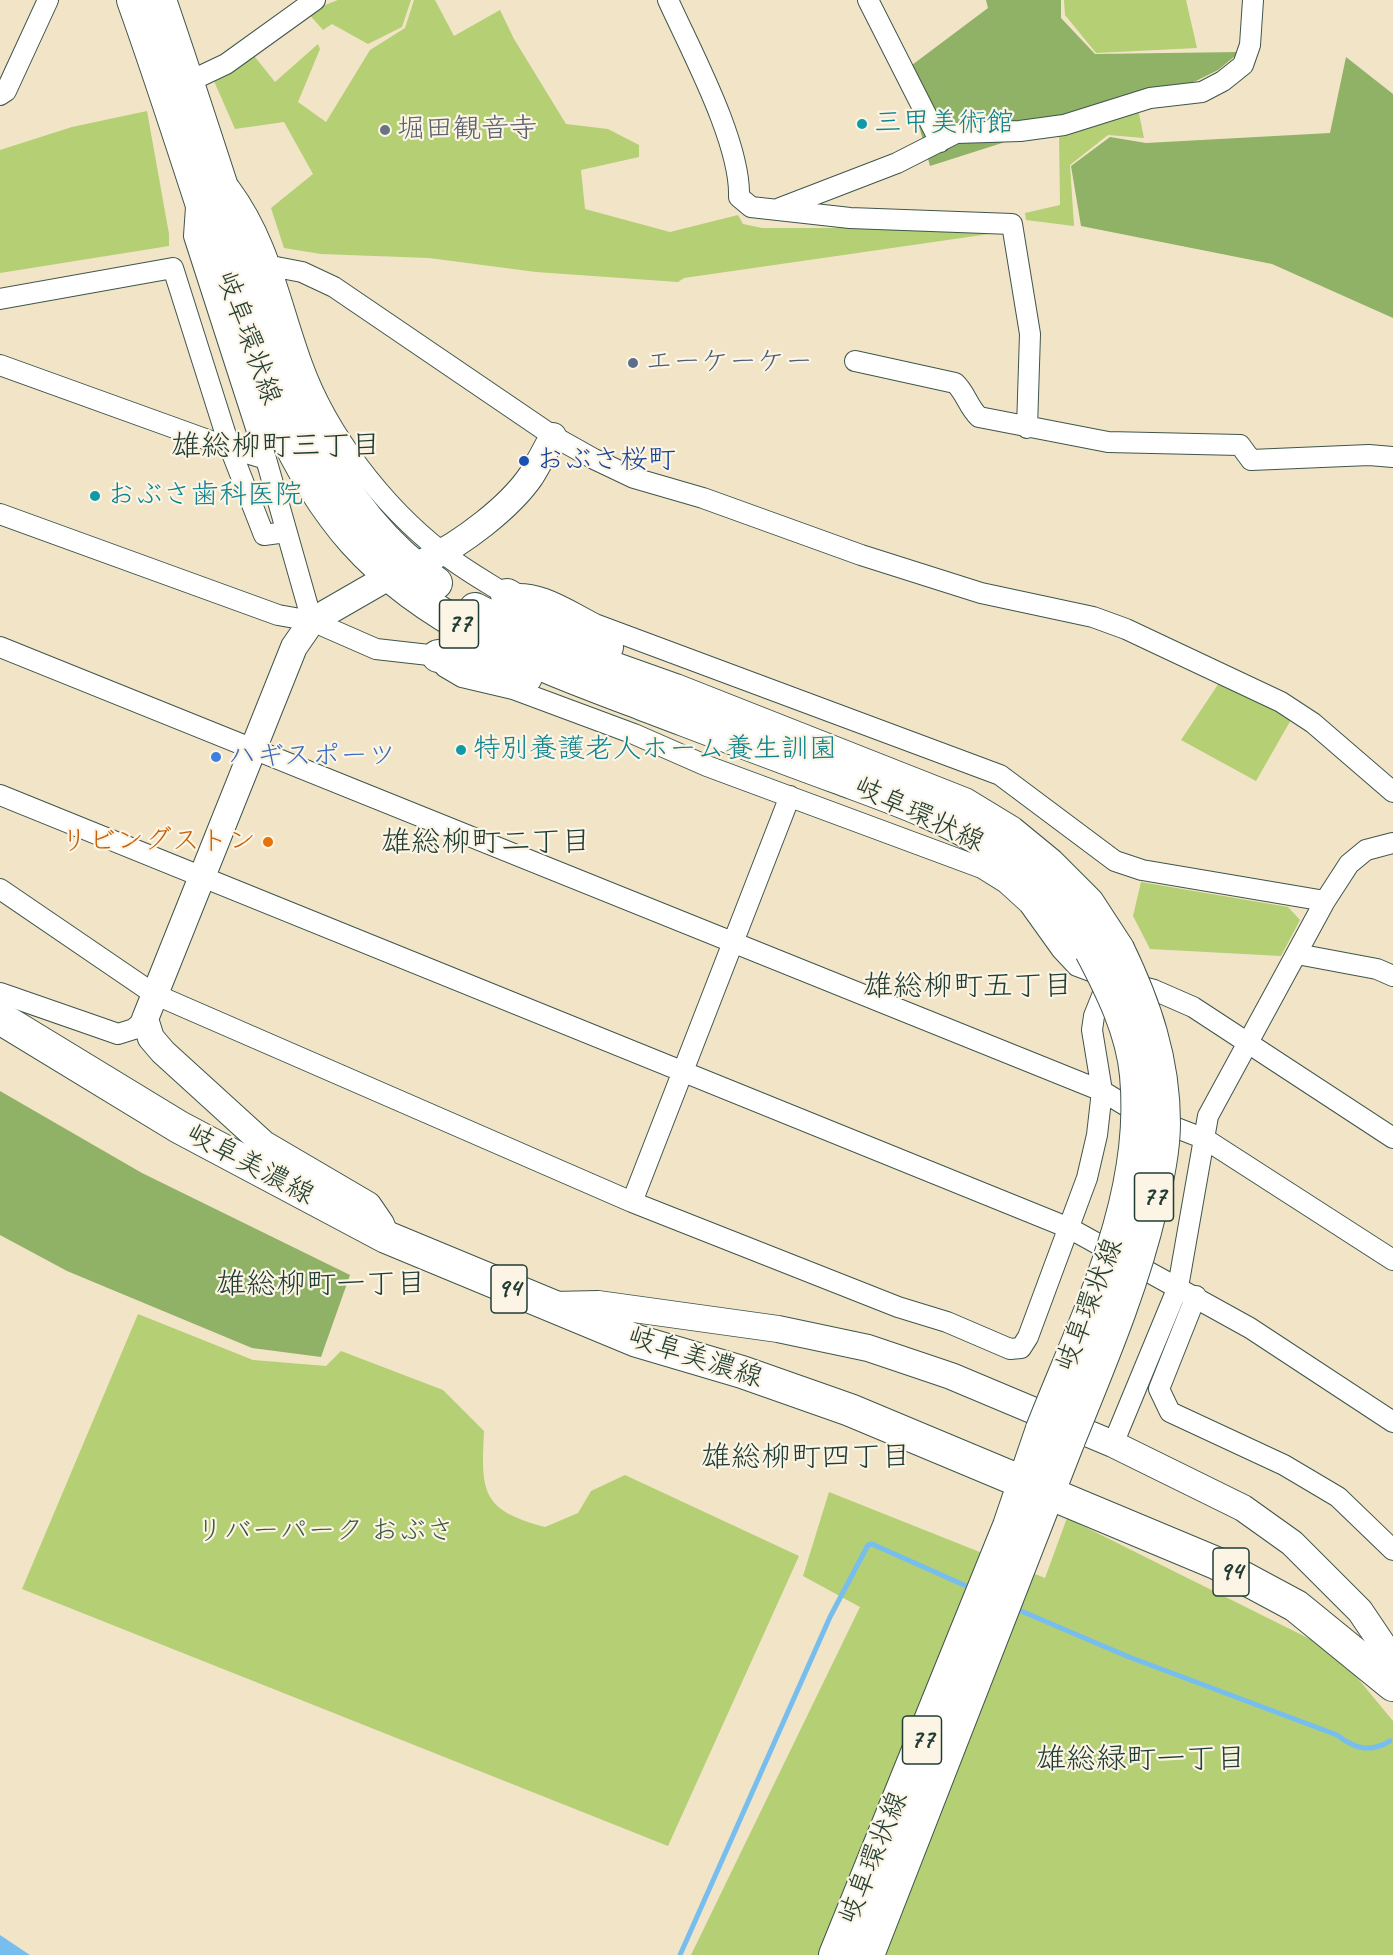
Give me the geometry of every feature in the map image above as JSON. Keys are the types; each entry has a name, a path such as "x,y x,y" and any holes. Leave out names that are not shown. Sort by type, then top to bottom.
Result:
{"main road":[{"name":"岐阜環状線","path":"133,0 273,345 313,437 339,484 376,529 418,571 472,608 537,641 675,690 953,812 990,846 1035,882 1106,959 1112,992 1126,1032 1136,1073 1138,1126 1131,1181 1121,1222 1055,1434 868,1955"},
{"name":"岐阜環状線","path":"160,0 188,82 207,181"},
{"name":"77","path":"507,595 540,615 614,651 921,768 953,812"},
{"name":"77","path":"438,657 512,671 783,775 953,812"},
{"name":"岐阜美濃線","path":"0,1018 179,1127 386,1238 637,1341 742,1372 850,1410 1216,1563 1296,1606 1393,1685"},
{"name":"岐阜環状線","path":"835,1955 1021,1532"}],"street":[{"path":"0,95 6,91 48,0"},
{"path":"188,82 226,64 315,0"},
{"path":"668,0 720,118 740,181 739,198 751,207 850,218 1012,224 1030,334 1027,428"},
{"path":"868,0 940,142"},
{"path":"777,209 897,163 956,133 1020,131 1064,125 1150,98 1202,92 1223,81 1242,65 1250,45 1253,0"},
{"path":"312,621 266,459 194,236 207,181 249,214 271,266 302,366 337,438 435,557 507,595 519,593 542,597 595,624 1000,775 1115,861 1142,870 1325,901"},
{"path":"271,266 302,272 334,286 554,436 634,478 703,498 861,555 981,593 1093,617 1126,629 1281,702 1313,723 1393,792"},
{"path":"0,299 173,268 230,448 264,535 286,532"},
{"path":"855,361 955,383 963,391 970,409 979,417 1027,428 1108,442 1240,446 1251,460 1369,455 1393,457"},
{"path":"0,365 266,459"},
{"path":"435,557 510,501 531,476 554,436"},
{"path":"0,514 278,615 312,621 376,649 438,657 445,667 462,677 513,689 982,868 1006,883 1029,904 1062,950 1077,966 1106,959 1154,990 1193,1007 1393,1138"},
{"path":"0,993 118,1034 134,1029 145,1019 294,647 312,621 378,583"},
{"path":"0,647 732,944 1102,1091 1138,1113 1205,1139 1393,1260"},
{"path":"0,795 1069,1228 1196,1296 1250,1328 1393,1422"},
{"path":"632,1202 789,796"},
{"path":"1113,1444 1178,1287 1208,1116 1325,901 1349,864 1366,850 1393,843"},
{"path":"0,889 154,994 632,1202 898,1307 947,1322 1010,1349 1022,1348 1028,1337 1087,1178 1097,1135 1102,1091 1092,1030 1106,959"},
{"path":"1297,954 1377,969 1393,976"},
{"path":"145,1019 151,1038 163,1052 264,1144 368,1205 381,1224 386,1238"},
{"path":"1196,1296 1158,1389 1170,1412 1284,1465 1338,1497 1393,1550"},
{"path":"547,1305 609,1305 778,1329 868,1348 951,1376 1113,1444 1243,1508 1292,1543 1360,1611 1393,1660"}],"green space":[{"path":"338,0 411,0 402,27 368,44 332,24 323,30 307,12"},
{"path":"414,0 435,0 454,36 500,10 514,39 566,124 608,129 639,145 639,157 581,170 585,209 670,232 738,215 743,224 762,228 987,228 989,234 684,278 678,282 536,272 429,258 321,254 284,248 271,208 313,174 284,122 235,129 214,81 251,52 275,82 318,44 320,49 298,102 326,122 370,50 405,28"},
{"path":"986,0 1061,0 1061,18 1095,54 1240,52 1218,70 1196,81 930,166 904,71 988,8"},
{"path":"1064,0 1186,0 1197,48 1096,53 1065,15"},
{"path":"1346,57 1393,94 1393,318 1272,264 1081,226 1071,166 1110,137 1146,143 1330,133"},
{"path":"1138,109 1144,138 1108,135 1070,165 1074,226 1026,220 1025,213 1060,205 1059,133"},
{"path":"147,111 169,234 169,246 0,273 0,150 72,127"},
{"path":"1221,680 1292,718 1256,781 1181,740"},
{"path":"1141,882 1288,907 1300,920 1281,956 1150,949 1133,916"},
{"path":"0,1091 142,1173 350,1275 321,1357 252,1348 67,1271 0,1235"},
{"name":"リバーパーク おぶさ","path":"138,1314 253,1360 326,1366 341,1351 443,1390 484,1431 483,1469 489,1496 508,1513 524,1520 545,1527 578,1513 591,1491 625,1475 799,1556 668,1846 22,1589"},
{"path":"829,1492 1045,1578 1067,1518 1336,1652 1393,1721 1393,1955 691,1955 860,1607 803,1576"}],"water":[{"path":"0,1935 30,1955 0,1955"}],"waterway":[{"path":"680,1955 830,1617 868,1545 872,1544 973,1589"},
{"path":"1014,1608 1129,1657 1337,1735 1350,1744 1369,1748 1390,1741"}],"place":[{"name":"三甲美術館","path":"862,124"},
{"name":"堀田観音寺","path":"385,130"},
{"name":"エーケーケー","path":"633,363"},
{"name":"おぶさ桜町","path":"524,461"},
{"name":"おぶさ歯科医院","path":"95,496"},
{"name":"特別養護老人ホーム養生訓園","path":"461,750"},
{"name":"ハギスポーツ","path":"216,757"},
{"name":"リビングストン","path":"268,842"}],"district":[{"name":"雄総柳町三丁目","path":"276,447"},
{"name":"雄総柳町二丁目","path":"486,843"},
{"name":"雄総柳町五丁目","path":"968,987"},
{"name":"雄総柳町一丁目","path":"321,1285"},
{"name":"雄総柳町四丁目","path":"806,1458"},
{"name":"雄総緑町一丁目","path":"1141,1760"}]}
